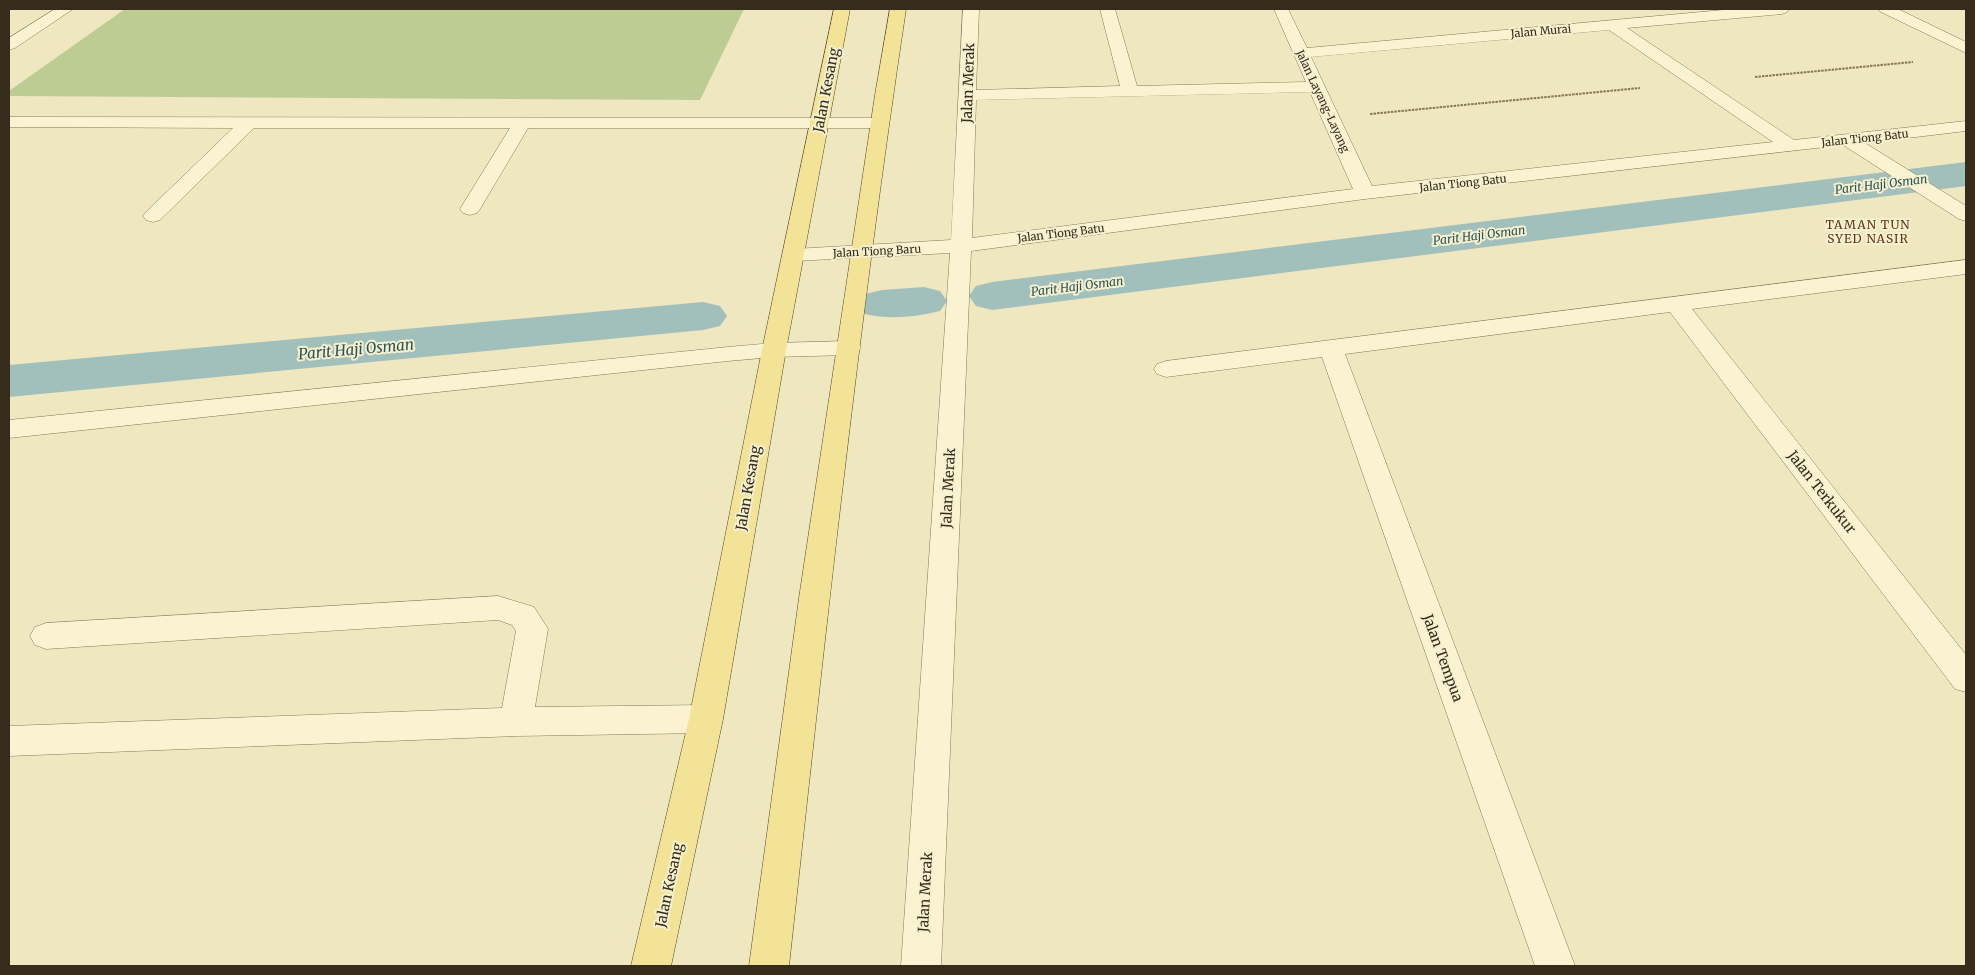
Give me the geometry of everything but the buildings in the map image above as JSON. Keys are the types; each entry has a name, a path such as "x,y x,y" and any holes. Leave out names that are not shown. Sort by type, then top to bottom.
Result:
{"main road":[{"name":"Jalan Kesang","path":"651,966 706,719 774,350 842,9"},
{"path":"769,966 814,598 880,123 898,9"}],"street":[{"path":"9,45 65,9"},
{"name":"Jalan Merak","path":"921,966 971,9"},
{"path":"1107,9 1130,91"},
{"name":"Jalan Layang-Layang","path":"1281,9 1365,193"},
{"name":"Jalan Murai","path":"1301,52 1782,9"},
{"path":"1886,9 1966,48"},
{"path":"1558,13 1579,27"},
{"path":"1611,24 1791,146"},
{"path":"967,95 1317,87"},
{"path":"9,122 880,123"},
{"path":"153,216 249,122"},
{"path":"470,209 523,122"},
{"name":"Jalan Tiong Batu","path":"960,246 1365,193 1966,126"},
{"path":"1848,140 1966,215"},
{"name":"Jalan Tiong Baru","path":"794,255 960,246"},
{"path":"1166,370 1966,267"},
{"name":"Jalan Terkukur","path":"1677,305 1966,679"},
{"path":"9,429 681,358 774,350 849,348"},
{"name":"Jalan Tempua","path":"1332,350 1555,966"},
{"path":"46,636 498,608 523,616 532,629 516,722"},
{"path":"9,741 571,720 706,719"}],"green space":[{"path":"125,9 744,9 700,100 9,96 9,91"}],"waterway":[{"name":"Parit Haji Osman","path":"992,296 1966,174"},
{"name":"Parit Haji Osman","path":"882,304 924,301"},
{"name":"Parit Haji Osman","path":"9,381 703,316"}],"district":[{"name":"TAMAN TUN SYED NASIR","path":"1868,231"}]}
